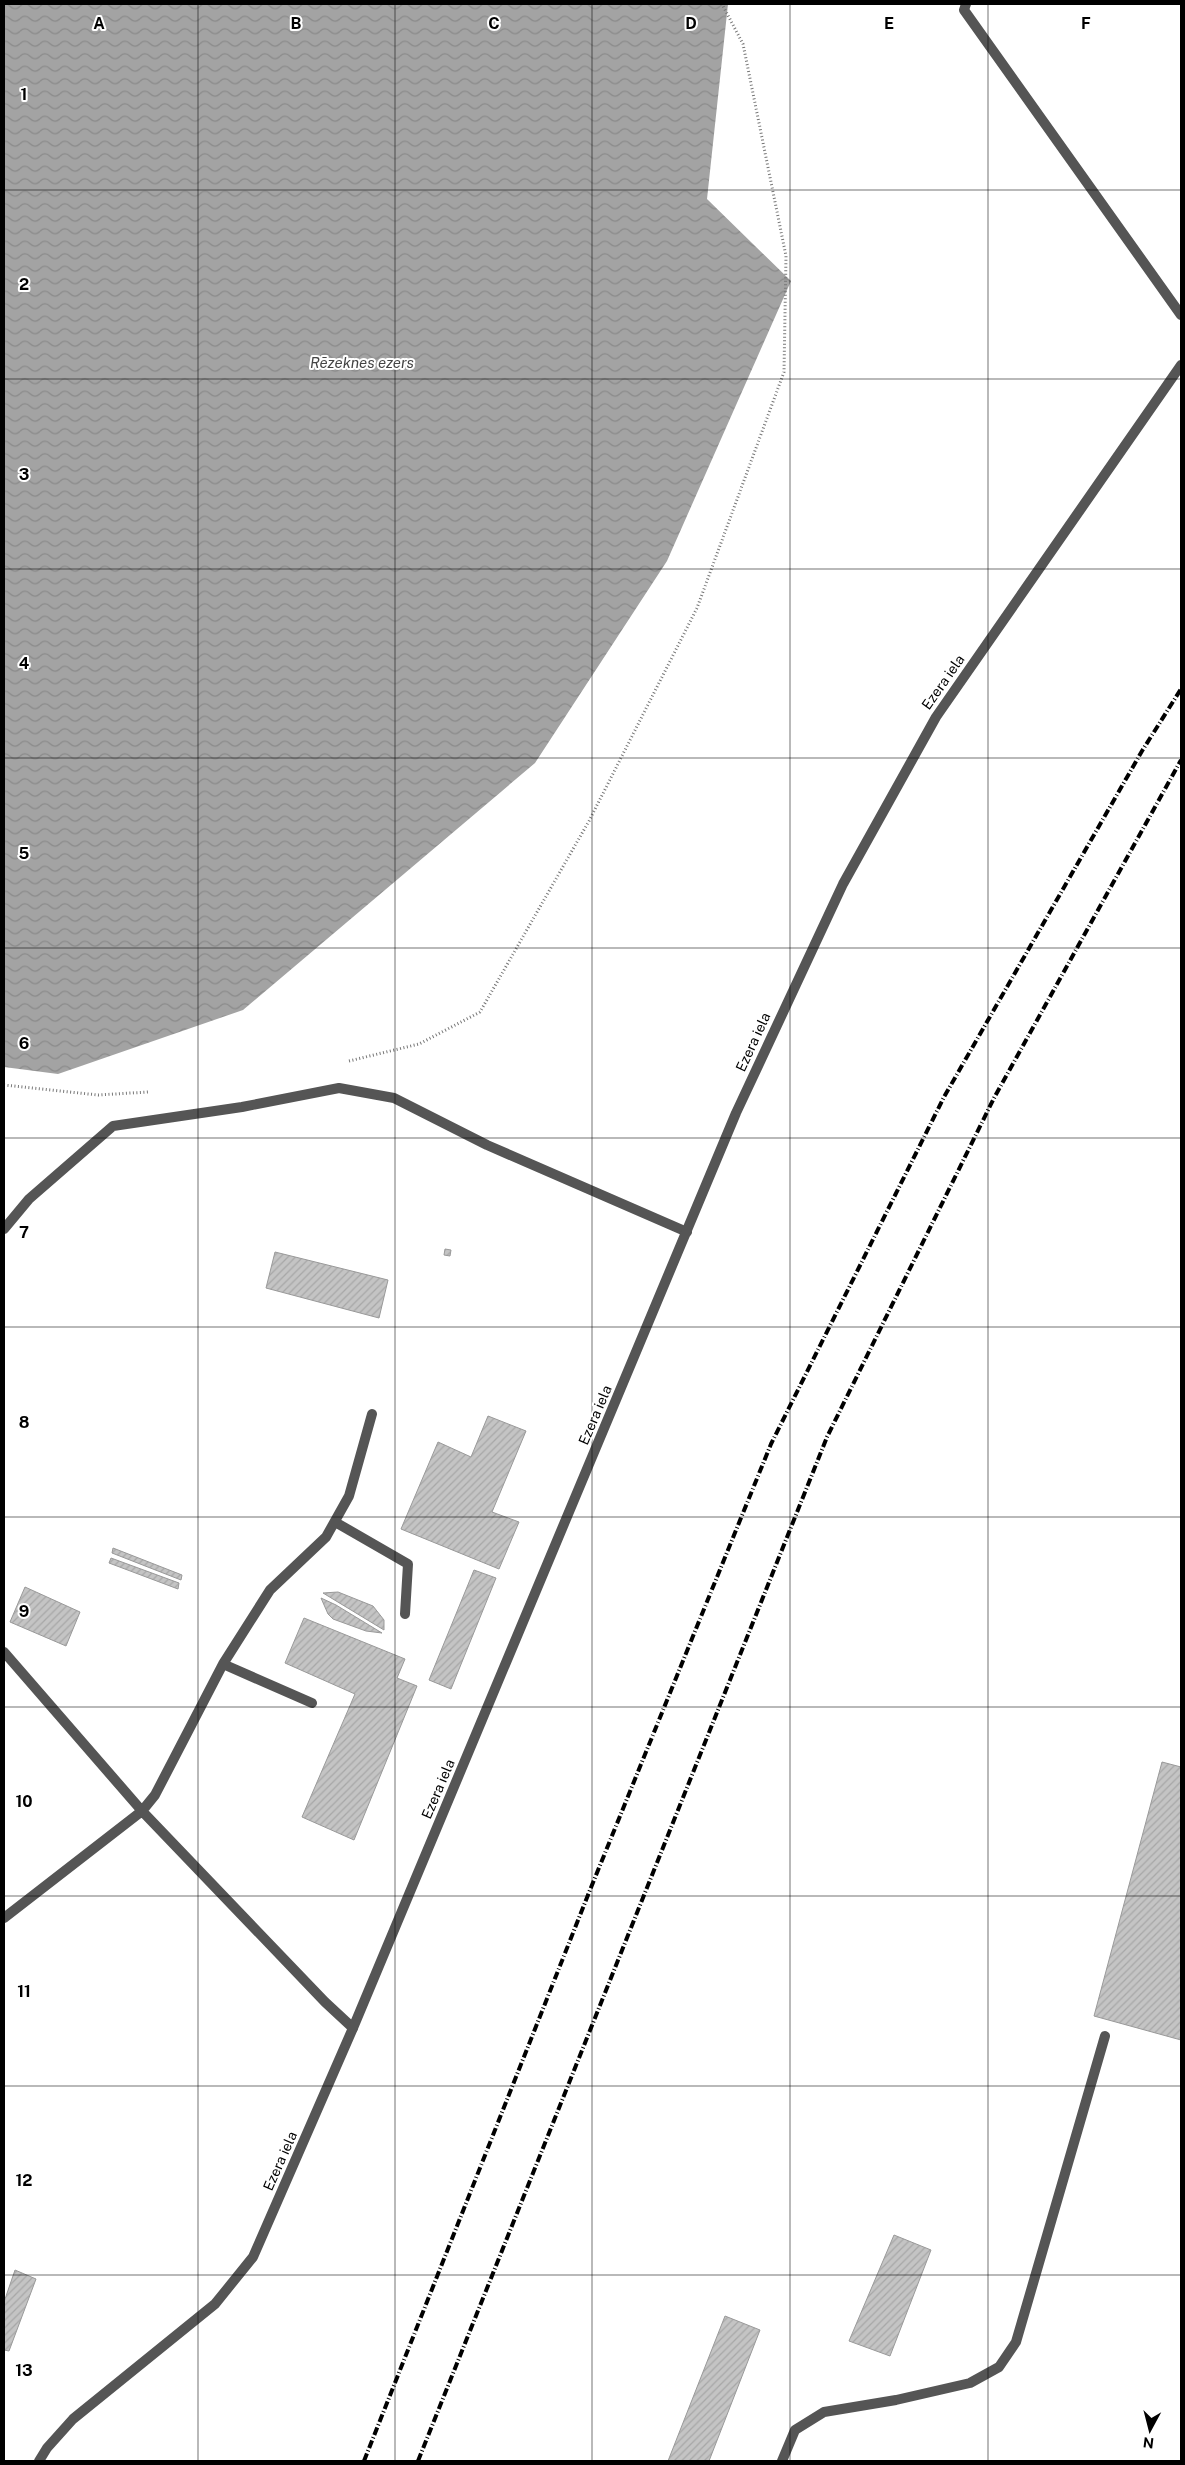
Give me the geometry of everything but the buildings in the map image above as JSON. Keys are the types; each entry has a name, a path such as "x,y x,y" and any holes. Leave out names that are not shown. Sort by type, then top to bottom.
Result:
{"street":[{"path":"966,4 964,10 1181,315"},
{"name":"Ezera iela","path":"39,2461 47,2448 73,2419 215,2304 253,2257 353,2028 736,1113 843,884 936,717 1181,365"},
{"path":"4,1229 30,1199 113,1126 242,1107 339,1088 394,1098 486,1145 687,1232"},
{"path":"4,1918 142,1811 154,1794 223,1664 270,1590 326,1537 349,1496 372,1414"},
{"path":"334,1522 408,1564 406,1614"},
{"path":"4,1652 142,1811 353,2028"},
{"path":"223,1664 312,1703"},
{"path":"782,2461 795,2430 824,2412 896,2400 970,2384 999,2367 1016,2342 1105,2036"}],"path":[{"path":"342,1062 419,1044 480,1012 589,821 697,608 784,372 786,256 742,44 722,4"},
{"path":"4,1085 98,1095 157,1091"}],"water":[{"name":"Rēzeknes ezers","path":"4,4 728,4 707,199 791,281 667,561 535,763 243,1010 58,1074 4,1067"}],"railway":[{"path":"364,2461 590,1890 771,1444 944,1097 1142,751 1181,689"},
{"path":"418,2461 827,1437 994,1098 1181,760"}]}
